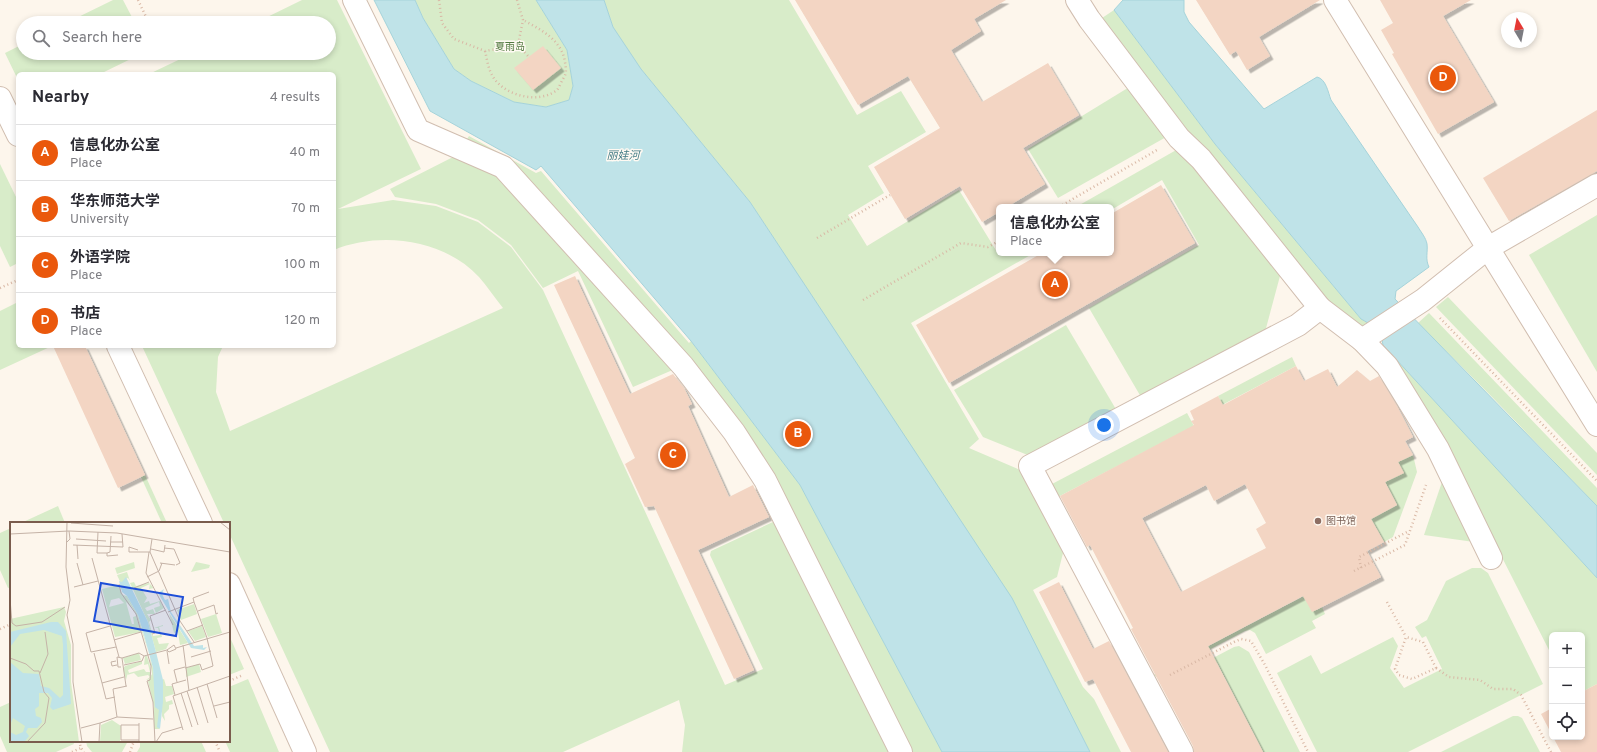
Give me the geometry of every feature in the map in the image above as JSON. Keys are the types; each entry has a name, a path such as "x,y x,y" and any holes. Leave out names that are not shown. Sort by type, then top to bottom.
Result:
{"lane":[{"path":"354,0 418,130 503,167 684,366 734,432 765,480 901,752"},
{"path":"1077,0 1179,138 1201,158 1320,308 1368,336 1438,449 1491,558"},
{"path":"1335,0 1597,425"},
{"path":"0,98 16,131"},
{"path":"1368,336 1416,305 1488,248 1597,185"},
{"path":"1182,752 1030,466 1298,325 1320,308"},
{"path":"119,348 201,522"},
{"path":"230,586 305,752"}],"path":[{"path":"138,0 146,16"},
{"path":"439,0 442,23 454,39 484,51 518,45"},
{"path":"517,0 523,20 518,45"},
{"path":"484,51 492,76 512,93 530,97 542,96 557,89 566,73 564,56 556,42 543,31 523,20"},
{"path":"518,45 529,56"},
{"path":"1064,204 1179,138"},
{"path":"817,238 890,194"},
{"path":"863,300 961,243 988,247 996,243"},
{"path":"0,288 16,281"},
{"path":"1416,305 1597,481"},
{"path":"1354,571 1405,545 1438,449"},
{"path":"1361,568 1359,557 1410,531"},
{"path":"1387,602 1406,637 1423,642 1436,668 1449,677 1480,680 1494,689 1513,689 1521,695 1551,752"},
{"path":"0,629 10,624"},
{"path":"1406,637 1395,669 1399,675 1412,679 1436,668"},
{"path":"1148,686 1234,642 1241,639 1251,641 1308,752"},
{"path":"79,742 84,752"},
{"path":"130,752 134,742"},
{"path":"215,742 220,752"},
{"path":"72,752 81,748"}],"green space":[{"path":"113,0 123,0 131,16 80,16"},
{"path":"302,0 337,0 421,169 338,209 393,200 436,206 478,222 511,247 543,290 725,685 763,669 710,555 711,551 775,521 890,752 682,752 685,725 679,700 563,752 330,752 230,535 230,522 224,522 143,348 222,348 218,357 216,392 230,431 503,308 479,277 465,264 448,254 430,247 411,242 391,240 352,244 336,249 336,72 153,72 178,60 336,60 336,16 269,16"},
{"name":"夏雨岛","path":"415,0 536,0 567,50 573,86 569,100 546,107 514,102 471,81 454,69 423,18"},
{"path":"604,0 789,0 857,115 901,91 926,132 868,166 884,193 848,215 867,246 959,190 996,250 996,256 1029,256 911,323 979,439 969,448 1025,472 1064,549 1057,577 1033,590 1083,687 1094,699 1121,752 1090,752 1011,598 750,202 641,69 613,27"},
{"path":"1114,10 1215,144 1361,319 1369,323 1361,329 1326,303 1173,119 1099,20"},
{"path":"16,48 16,60 129,60 104,72 16,72 16,76 5,53"},
{"path":"1131,86 1168,136 1058,198 1028,149"},
{"path":"469,136 536,173 541,171 689,343 691,341 800,485 942,752 910,752 773,475 675,369 633,387 578,271 543,288 511,245 478,220 436,204 395,197 390,189 457,155"},
{"path":"1178,149 1194,165 1280,276 1265,332 1141,397 1089,308 1199,245 1162,180 1114,208 1114,204 1081,204"},
{"path":"0,164 16,197 16,264 10,267 0,246"},
{"path":"1597,215 1597,372 1529,255"},
{"path":"1448,297 1597,453 1597,475 1436,307"},
{"path":"16,303 16,348 48,348 0,370 0,311"},
{"path":"1429,313 1597,488 1597,506 1418,323"},
{"path":"1066,325 1117,411 1030,456 983,437 954,390"},
{"path":"1383,345 1597,578 1597,684 1585,690 1585,632 1549,632 1549,650 1443,441 1384,353"},
{"path":"1292,357 1296,366 1222,405 1218,396"},
{"path":"1187,413 1194,426 1058,497 1052,484"},
{"path":"1413,455 1417,472 1393,537 1384,542 1371,519 1397,505 1385,482 1403,473 1398,462"},
{"path":"145,475 167,522 162,522 141,477"},
{"path":"1443,479 1474,542 1424,535"},
{"path":"58,506 65,522 23,522"},
{"path":"10,528 10,587 8,588 0,570 0,533"},
{"path":"1472,568 1481,568 1488,573 1543,684 1408,752 1317,752 1277,673 1311,655 1321,674 1393,637 1398,646 1390,668 1404,688 1442,669 1426,636 1422,638 1415,627 1427,620 1446,581"},
{"path":"1304,596 1311,608 1317,610 1322,607 1325,614 1312,621 1316,628 1266,654 1255,633 1250,630 1245,631 1157,677 1153,675"},
{"path":"230,637 244,669 230,675"},
{"path":"1239,646 1249,652 1300,752 1263,752 1217,663 1173,685 1173,679 1234,647"},
{"path":"248,679 279,752 230,752 225,742 230,742 230,687"},
{"path":"10,702 10,742 73,742 74,744 56,752 7,752 0,736 0,707"},
{"path":"1513,716 1522,718 1540,752 1441,752"},
{"path":"86,742 127,742 122,752 92,752 87,746"},
{"path":"140,742 201,742 206,752 137,752 140,747"}],"water":[{"name":"丽娃河","path":"374,0 415,0 423,18 454,69 471,81 514,102 546,107 569,100 573,86 567,50 536,0 604,0 613,27 641,69 750,202 1012,598 1090,752 942,752 800,485 691,341 541,166 536,170 430,111"},
{"path":"1123,0 1184,0 1184,12 1189,22 1264,109 1317,77 1323,80 1331,100 1425,237 1429,267 1396,291 1395,299 1597,506 1597,578 1383,345 1381,337 1375,329 1369,323 1361,319 1215,144 1114,10"}],"building":[{"path":"795,0 1006,0 974,19 981,31 951,50 982,102 1048,63 1079,115 1023,148 1045,184 1012,204 996,204 996,214 982,222 960,186 905,219 874,167 940,128 908,76 858,105"},
{"path":"1196,0 1320,0 1259,37 1270,56 1247,70 1236,51 1230,55"},
{"path":"1380,0 1471,0 1443,16 1494,102 1438,134 1392,54 1394,53 1381,30 1393,23"},
{"path":"543,46 561,68 533,90 514,68"},
{"path":"1597,110 1597,171 1509,221 1483,178"},
{"path":"1161,185 1195,243 949,383 916,325 1037,256 1114,256 1114,212"},
{"path":"575,276 630,394 673,374 684,388 692,404 688,406 729,497 753,485 769,517 698,550 754,670 734,679 654,506 645,507 625,464 635,458 554,285"},
{"path":"54,348 86,348 145,475 118,488"},
{"name":"图书馆","path":"1296,366 1304,381 1328,369 1337,387 1357,370 1370,381 1379,376 1413,437 1405,441 1413,455 1398,462 1404,473 1385,482 1397,505 1371,519 1384,542 1367,551 1381,577 1312,612 1303,596 1208,646 1263,752 1194,752 1193,746 1131,629 1133,628 1090,545 1087,547 1060,496 1194,425 1191,421 1194,420 1190,411 1218,396 1223,405","holes":["1245,484 1266,523 1256,529 1266,548 1181,592 1142,518 1206,485 1214,501"]},
{"path":"1059,582 1093,649 1109,641 1168,752 1131,752 1093,679 1085,682 1039,592"},
{"path":"1597,684 1597,752 1561,752 1555,740 1585,740 1585,690"},
{"path":"1549,710 1549,729 1541,714"}],"place":[{"name":"书店","path":"1443,78"},
{"name":"信息化办公室","path":"1055,284"},
{"name":"华东师范大学","path":"798,434"},
{"name":"外语学院","path":"673,455"},
{"name":"图书馆","path":"1318,521"}]}
